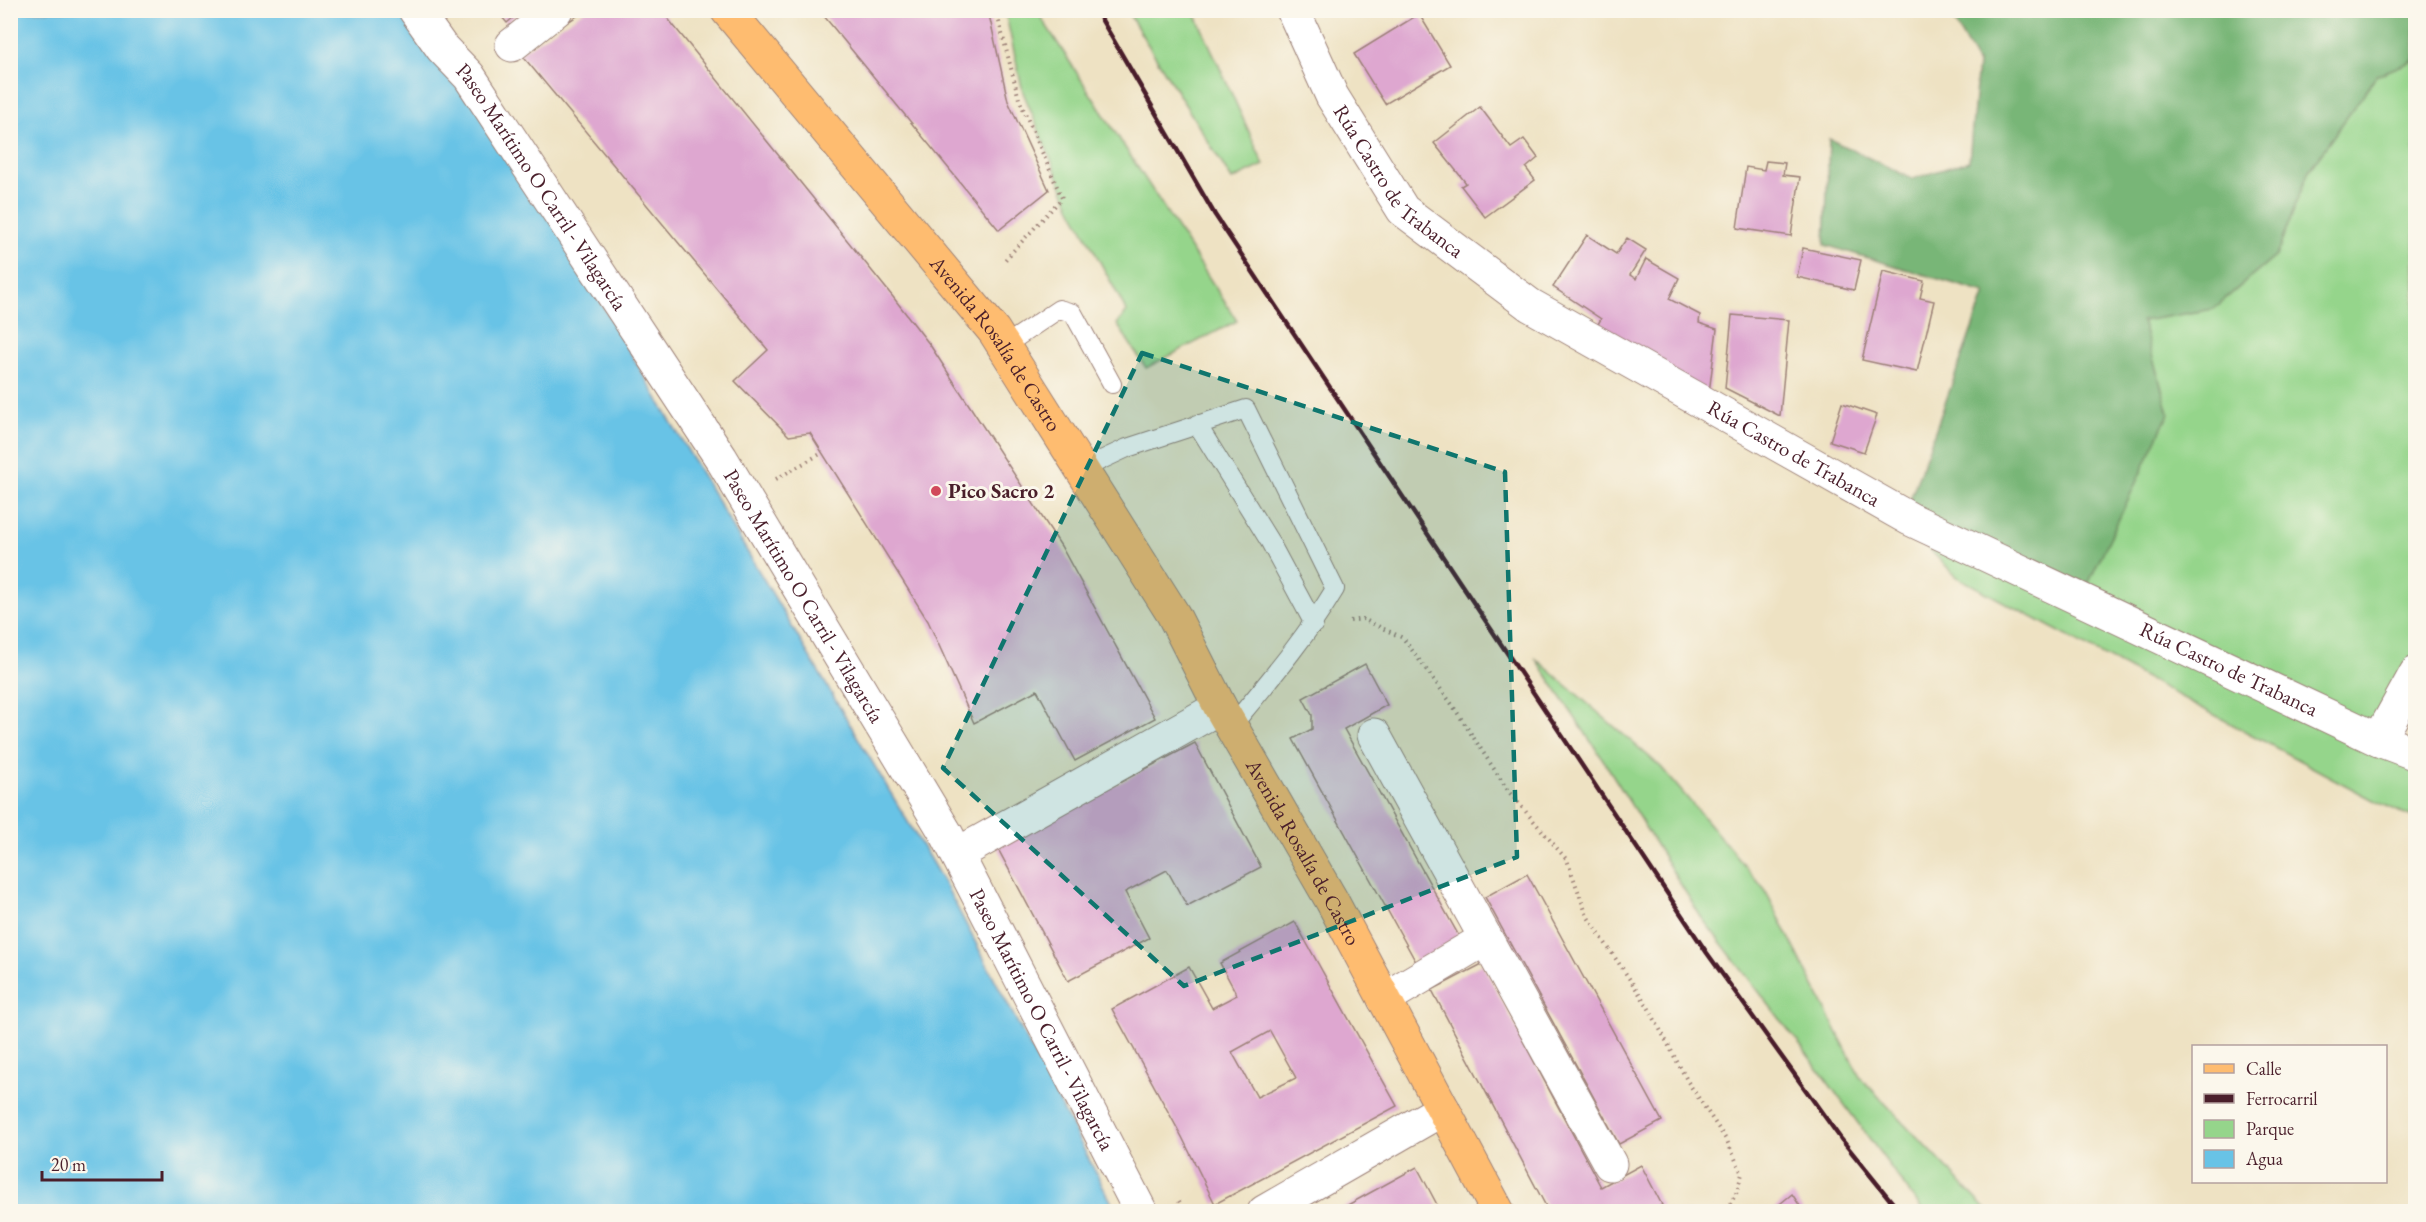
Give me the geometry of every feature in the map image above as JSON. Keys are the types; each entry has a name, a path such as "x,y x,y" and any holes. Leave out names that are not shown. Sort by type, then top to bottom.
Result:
{"main road":[{"name":"Avenida Rosalía de Castro","path":"727,10 994,331 1004,346 1173,614 1225,717 1332,901 1498,1212"}],"street":[{"name":"Paseo Marítimo O Carril - Vilagarcía","path":"415,10 442,48 469,76 721,458 958,854 1142,1212"},
{"path":"512,45 556,10"},
{"name":"Rúa Castro de Trabanca","path":"1293,10 1332,96 1403,210 1530,305 1910,519 2379,740 2415,754"},
{"path":"2379,740 2415,673"},
{"path":"958,854 1225,717"},
{"path":"1374,735 1610,1164"},
{"path":"1384,999 1485,939"},
{"path":"1264,1212 1443,1109"}],"lane":[{"path":"1004,346 1059,309 1073,313 1112,384"},
{"path":"1082,469 1127,448 1246,409 1335,589 1314,624 1225,717"},
{"path":"1197,424 1270,542 1314,624"}],"path":[{"path":"996,10 1019,99 1062,198 1003,262"},
{"path":"743,496 762,488 822,453"},
{"path":"1314,624 1363,619 1403,638 1451,704 1509,792 1567,860 1587,916 1647,1005 1688,1082 1727,1141 1742,1174 1737,1194 1725,1212"}],"highlighted area":[{"path":"1142,353 1505,472 1517,857 1184,986 943,768"}],"green space":[{"path":"1005,11 1037,11 1237,321 1146,368 1117,324 1127,312 1070,206 1023,92"},
{"path":"1127,11 1194,11 1264,165 1232,180"},
{"path":"1948,11 2415,11 2415,60 2377,75 2309,170 2276,256 2213,309 2142,321 2169,413 2081,599 1902,522 1985,293 1825,245 1829,139 1913,179 1969,161 1978,64"},
{"path":"2415,60 2415,673 2379,740 2415,754 2415,818 2377,802 1957,577 1902,522 2169,414 2142,321 2213,309 2276,256 2309,170 2377,75"},
{"path":"1535,658 1661,767 1765,890 1860,1077 1988,1211 1923,1211 1804,1050 1701,917 1604,761"}],"water":[{"path":"10,11 403,11 485,105 946,886 1116,1211 11,1211"}],"building":[{"path":"496,10 522,10 507,23"},
{"path":"586,10 661,10 893,297 930,345 1061,546 1155,718 1075,761 1037,690 974,723 928,621 810,433 789,436 735,381 768,350 520,53"},
{"path":"819,10 988,10 1008,101 1049,190 999,230"},
{"path":"1419,14 1450,65 1385,104 1354,54"},
{"path":"1480,107 1511,148 1524,139 1538,158 1526,168 1535,180 1485,217 1461,186 1466,183 1434,143"},
{"path":"1766,161 1785,163 1783,175 1800,177 1791,236 1737,228 1746,167 1764,170"},
{"path":"1587,235 1616,254 1627,238 1646,250 1630,275 1636,279 1646,259 1679,278 1669,299 1700,315 1699,323 1717,329 1709,393 1594,331 1601,319 1553,287"},
{"path":"1803,248 1861,260 1854,290 1797,277"},
{"path":"1883,271 1924,281 1920,298 1934,301 1917,372 1862,360"},
{"path":"1732,315 1789,320 1780,416 1725,388"},
{"path":"1842,403 1877,415 1864,452 1830,441"},
{"path":"1365,664 1387,705 1344,729 1460,938 1416,962 1293,739 1312,729 1312,715 1303,698"},
{"path":"1195,743 1261,867 1187,906 1167,870 1125,892 1149,938 1068,981 997,847"},
{"path":"1527,874 1662,1121 1619,1144 1485,897"},
{"path":"1295,922 1397,1106 1215,1204 1182,1137 1112,1009 1189,967 1212,1008 1237,995 1220,963","holes":["1270,1031 1296,1078 1257,1097 1232,1052"]},
{"path":"1482,964 1601,1187 1641,1165 1662,1205 1650,1212 1549,1212 1432,990"},
{"path":"1417,1167 1441,1212 1335,1212"},
{"path":"1792,1194 1804,1212 1770,1212"}],"railway":[{"path":"1096,10 1215,215 1707,953 1841,1139 1900,1212"}],"place":[{"name":"Pico Sacro 2","path":"936,491"}]}
